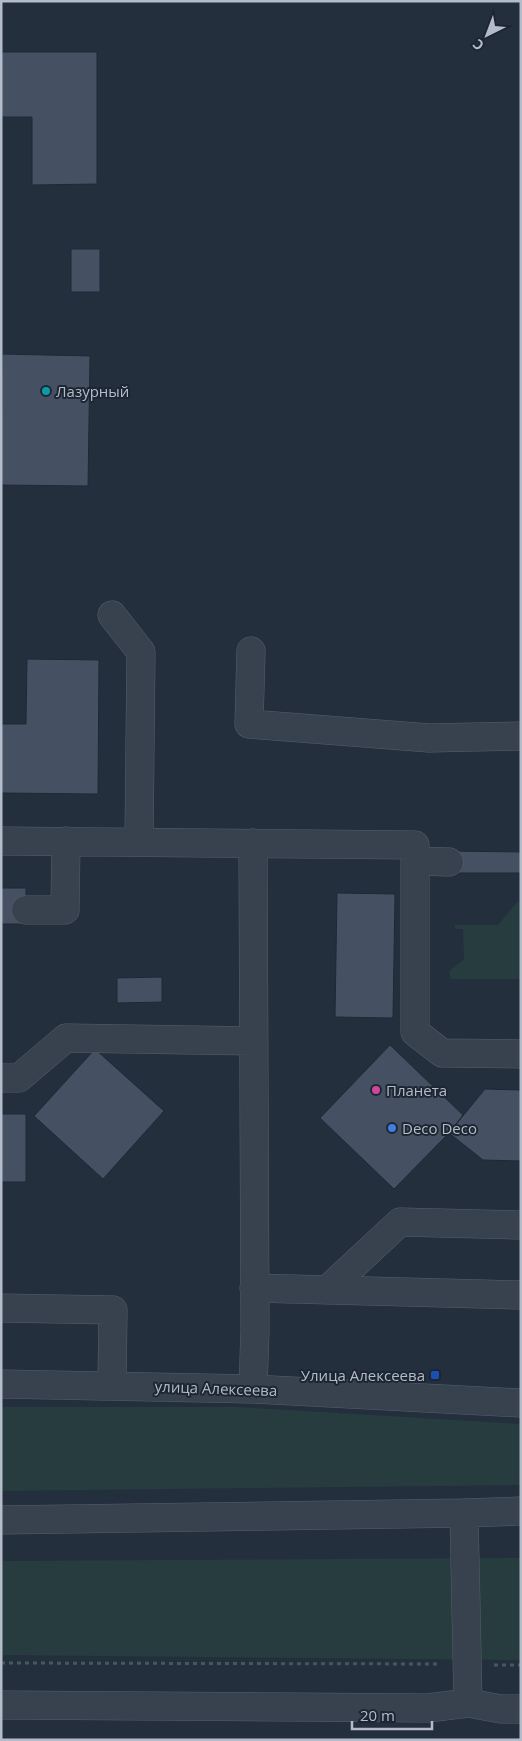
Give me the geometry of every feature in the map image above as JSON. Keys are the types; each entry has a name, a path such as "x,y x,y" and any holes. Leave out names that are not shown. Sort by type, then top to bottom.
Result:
{"street":[{"path":"112,615 141,652 139,842"},
{"path":"251,651 250,724 429,738 521,736"},
{"path":"1,841 415,845 415,1032 442,1053 521,1054"},
{"path":"26,910 65,910 66,841"},
{"path":"253,843 253,1388"},
{"path":"415,861 449,862"},
{"path":"1,1078 19,1078 66,1038 254,1041"},
{"path":"327,1290 400,1222 521,1225"},
{"path":"254,1288 521,1294"},
{"path":"1,1308 112,1310 112,1386"},
{"name":"улица Алексеева","path":"1,1384 253,1388 521,1403"},
{"path":"1,1520 521,1511"},
{"path":"464,1513 468,1703"},
{"path":"1,1705 428,1708 468,1703 501,1709 521,1709"}],"path":[{"path":"1,1663 521,1665"}],"green space":[{"path":"517,902 521,903 520,979 451,979 449,971 464,959 463,929 455,929 455,925 498,925"},
{"path":"1,1407 238,1407 521,1424 521,1485 1,1491"},
{"path":"521,1558 521,1660 1,1655 1,1561"}],"building":[{"path":"1,52 97,52 97,184 32,185 32,117 1,117"},
{"path":"71,249 100,249 100,292 71,292"},
{"name":"Лазурный","path":"2,354 90,356 88,486 1,485"},
{"path":"27,659 99,660 98,794 1,793 1,724 26,724"},
{"path":"449,851 521,852 521,873 449,873"},
{"path":"1,888 26,888 26,924 1,924"},
{"path":"337,893 395,894 393,1018 335,1017"},
{"path":"162,977 162,1002 117,1003 117,978"},
{"path":"390,1045 463,1115 449,1133 394,1189 320,1118"},
{"path":"95,1049 164,1111 103,1179 34,1116"},
{"path":"485,1089 521,1090 521,1161 483,1160 449,1133"},
{"path":"1,1114 26,1114 26,1182 1,1182"}],"place":[{"name":"Лазурный","path":"46,391"},
{"name":"Планета","path":"376,1090"},
{"name":"Deco Deco","path":"392,1128"},
{"name":"Улица Алексеева","path":"435,1375"}]}
